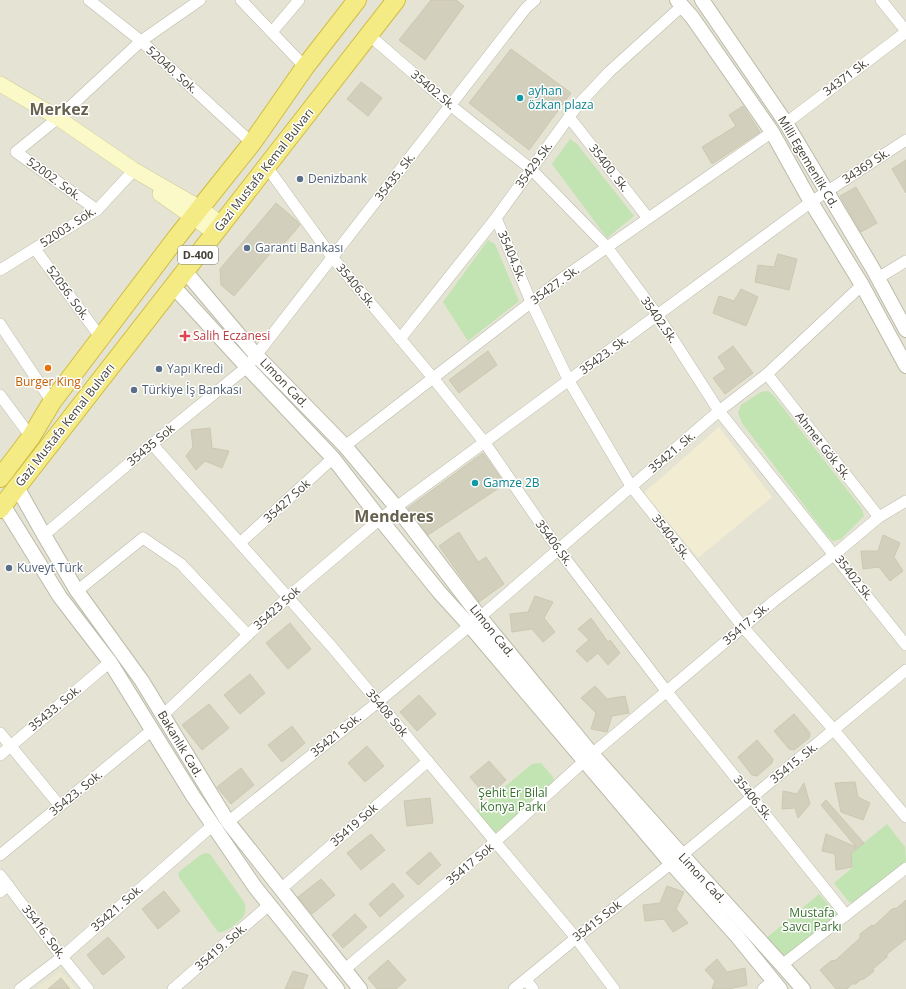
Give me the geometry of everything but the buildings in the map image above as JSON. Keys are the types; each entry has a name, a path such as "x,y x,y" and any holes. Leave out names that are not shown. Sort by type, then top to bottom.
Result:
{"highway":[{"name":"Gazi Mustafa Kemal Bulvarı","path":"0,478 31,438 52,402 196,213 252,143 305,67 357,0"},
{"name":"Gazi Mustafa Kemal Bulvarı","path":"2,507 396,0"}],"main road":[{"path":"0,84 58,118 218,229"}],"street":[{"name":"52040. Sok.","path":"89,0 141,41 252,143"},
{"path":"58,118 141,41 200,0"},
{"path":"241,0 305,67"},
{"path":"272,32 299,0"},
{"name":"35435. Sk.","path":"256,355 526,8 535,0"},
{"name":"Milli Egemenlik Cd.","path":"702,0 786,123 878,278 906,330"},
{"path":"881,0 906,32"},
{"path":"680,3 692,17 772,132 811,202 862,285 906,366"},
{"name":"35429.Sk.","path":"400,339 496,218 577,106 610,71 680,3"},
{"name":"34371 Sk.","path":"786,123 906,32"},
{"name":"35402.Sk.","path":"368,35 450,105 531,169 607,247 658,316 720,411 906,645"},
{"name":"35400. Sk.","path":"569,117 648,218"},
{"name":"52002. Sok.","path":"58,118 16,152 97,210"},
{"name":"35427. Sk.","path":"345,446 531,302 648,218 772,132"},
{"name":"34369 Sk.","path":"811,202 906,140"},
{"name":"35406.Sk.","path":"267,167 332,257 485,443 558,550 667,692 846,915"},
{"name":"52003. Sok.","path":"0,269 97,210 134,170"},
{"name":"35423. Sk.","path":"397,508 811,202"},
{"name":"35404.Sk.","path":"496,218 531,302 569,381 632,486 743,627 834,730 906,817"},
{"name":"52056. Sok.","path":"35,249 100,338"},
{"path":"878,278 906,261"},
{"name":"Limon Cad.","path":"185,271 256,355 345,446 397,508 475,622 588,758 676,859 736,934 772,986"},
{"name":"35421. Sk.","path":"475,622 720,411 766,374 862,285"},
{"name":"Limon Cad.","path":"174,286 247,367 333,458 440,593 475,622"},
{"path":"0,324 52,402"},
{"name":"35435 Sok","path":"44,535 152,444 247,367 256,355"},
{"name":"Ahmet Gök Sk.","path":"766,374 879,517"},
{"path":"0,395 31,438"},
{"name":"35408 Sok","path":"152,444 288,597 378,702 576,938 614,989"},
{"name":"35427 Sok","path":"240,543 333,458"},
{"name":"Bakanlık Cad.","path":"17,487 77,591 142,681 228,822 360,989"},
{"name":"35417. Sk.","path":"588,758 774,600 835,554 879,517 906,500"},
{"name":"Bakanlık Cad.","path":"2,507 60,597 110,662 193,796 255,887 270,904 335,988"},
{"name":"35423 Sok","path":"163,715 288,597 380,519 397,508"},
{"path":"77,591 142,538 181,564 248,635"},
{"name":"35421 Sok.","path":"228,822 475,622"},
{"name":"35433. Sok.","path":"0,755 110,662"},
{"name":"35415. Sk.","path":"676,859 906,670"},
{"name":"35423. Sok.","path":"0,855 152,730"},
{"path":"0,733 60,806"},
{"name":"35417 Sok","path":"344,970 495,842 588,758"},
{"name":"35419 Sok","path":"281,889 428,761"},
{"name":"35421. Sok.","path":"20,989 62,956 213,825"},
{"name":"Limon Cad.","path":"676,859 782,965 803,989"},
{"name":"35415 Sok","path":"514,989 676,859"},
{"path":"782,965 906,868"},
{"name":"35416. Sok.","path":"0,875 4,888 88,989"},
{"name":"35419. Sok.","path":"173,989 270,904"},
{"path":"526,980 533,989"}],"shaded area":[{"path":"0,0 906,0 906,989 0,989"},
{"path":"719,427 772,497 698,558 644,493"},
{"path":"60,970 77,989 36,989"}],"green space":[{"path":"570,139 577,144 634,216 607,238 552,164"},
{"path":"488,240 495,244 519,301 468,341 443,302"},
{"path":"768,391 774,396 862,509 864,516 841,539 833,541 828,537 742,423 738,413 741,405 761,392"},
{"name":"Şehit Er Bilal Konya Parkı","path":"541,763 553,777 554,783 495,833 490,833 475,815 477,810 532,764"},
{"name":"Mustafa Savcı Parkı","path":"887,824 905,847 906,861 854,903 849,902 834,883 852,868 849,855"},
{"path":"202,854 210,854 244,902 245,907 244,915 240,920 229,929 221,932 218,932 178,874"},
{"name":"Mustafa Savcı Parkı","path":"819,894 837,914 837,920 782,960 764,940"}],"place":[{"name":"ayhan özkan plaza","path":"520,98"},
{"name":"Denizbank","path":"300,179"},
{"name":"Garanti Bankası","path":"247,248"},
{"name":"Salih Eczanesi","path":"185,336"},
{"name":"Burger King","path":"48,368"},
{"name":"Yapı Kredi","path":"159,369"},
{"name":"Türkiye İş Bankası","path":"134,390"},
{"name":"Gamze 2B","path":"475,483"},
{"name":"Kuveyt Türk","path":"9,568"}],"district":[{"name":"Merkez","path":"59,109"},
{"name":"Menderes","path":"394,516"}]}
